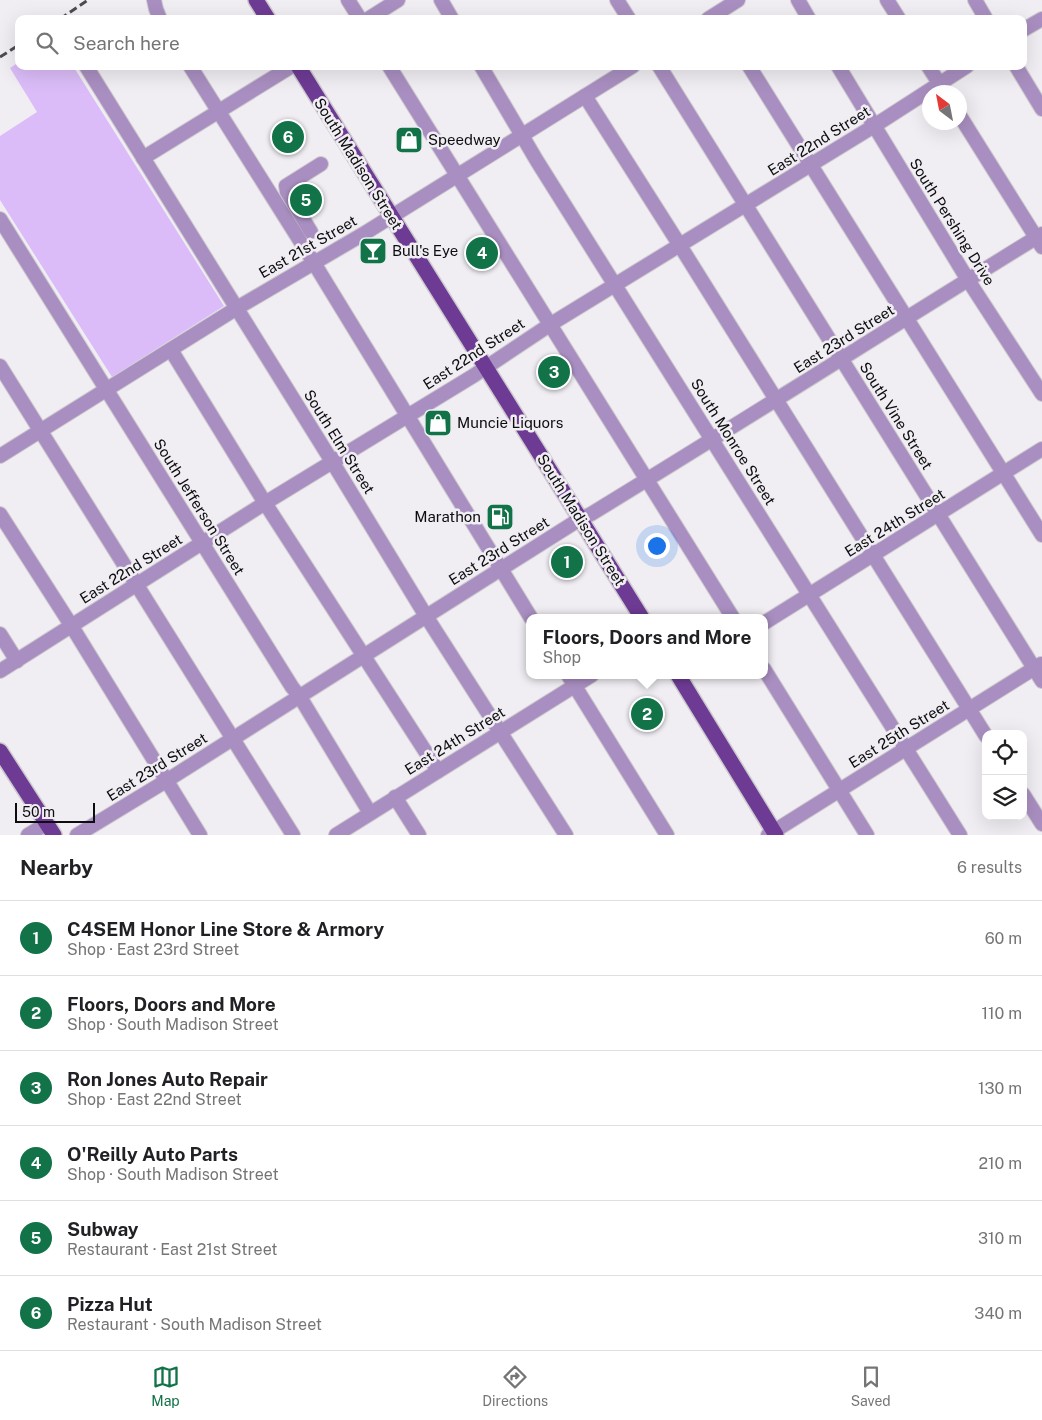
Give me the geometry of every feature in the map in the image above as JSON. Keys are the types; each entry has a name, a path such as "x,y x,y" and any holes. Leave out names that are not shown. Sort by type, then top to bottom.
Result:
{"main road":[{"path":"256,0 265,15"},
{"name":"South Madison Street","path":"300,70 639,614"},
{"path":"681,679 773,834"},
{"path":"0,751 50,829"}],"street":[{"path":"154,0 158,15"},
{"path":"348,0 357,15"},
{"path":"374,15 398,0"},
{"path":"441,0 450,15"},
{"path":"617,0 626,15"},
{"path":"717,15 738,0"},
{"path":"798,0 807,15"},
{"path":"887,0 896,15"},
{"path":"975,0 984,15"},
{"path":"1027,28 1042,19"},
{"name":"South Elm Street","path":"88,70 426,616 566,835"},
{"path":"193,70 314,263 528,614"},
{"path":"143,158 286,70"},
{"path":"391,70 730,614"},
{"name":"South Monroe Street","path":"483,70 615,285 960,835"},
{"name":"East 21st Street","path":"0,456 236,308 391,217 627,70"},
{"name":"South Vine Street","path":"662,70 939,514 1038,666 1042,681"},
{"path":"751,70 1042,535"},
{"name":"South Pershing Drive","path":"840,70 968,280 1042,394"},
{"path":"931,70 940,85"},
{"name":"East 22nd Street","path":"945,85 962,70"},
{"path":"1018,70 1042,109"},
{"path":"585,96 982,730"},
{"name":"East 22nd Street","path":"0,671 265,502 333,463 679,244 874,126 922,99"},
{"path":"967,127 1040,239"},
{"path":"311,232 287,192 286,186 322,164"},
{"name":"South Jefferson Street","path":"0,219 5,240 107,390 287,679 300,696 370,813"},
{"name":"East 23rd Street","path":"77,835 166,781 580,519 842,360 968,280 1040,239"},
{"path":"171,350 265,502 438,771"},
{"path":"0,366 293,835"},
{"name":"East 24th Street","path":"768,621 1042,449"},
{"path":"0,514 71,625 200,835"},
{"path":"0,634 17,660"},
{"name":"East 25th Street","path":"773,834 1038,666"},
{"path":"768,676 867,835"},
{"path":"571,680 668,835"},
{"name":"East 24th Street","path":"336,835 501,731 571,680"},
{"path":"395,797 419,835"},
{"path":"1027,800 1042,824"},
{"path":"28,835 50,829"}],"shaded area":[{"path":"15,65 15,70 76,70 224,306 112,377 0,200 0,136 37,112 10,68"}],"railway":[{"path":"66,15 88,0"},
{"path":"0,57 15,48"}],"place":[{"name":"Pizza Hut","path":"288,137"},
{"name":"Speedway","path":"409,140"},
{"name":"Subway","path":"306,200"},
{"name":"Bull's Eye","path":"373,251"},
{"name":"O'Reilly Auto Parts","path":"482,253"},
{"name":"Ron Jones Auto Repair","path":"554,372"},
{"name":"Muncie Liquors","path":"438,423"},
{"name":"Marathon","path":"500,517"},
{"name":"C4SEM Honor Line Store & Armory","path":"567,562"},
{"name":"Floors, Doors and More","path":"647,714"}]}
